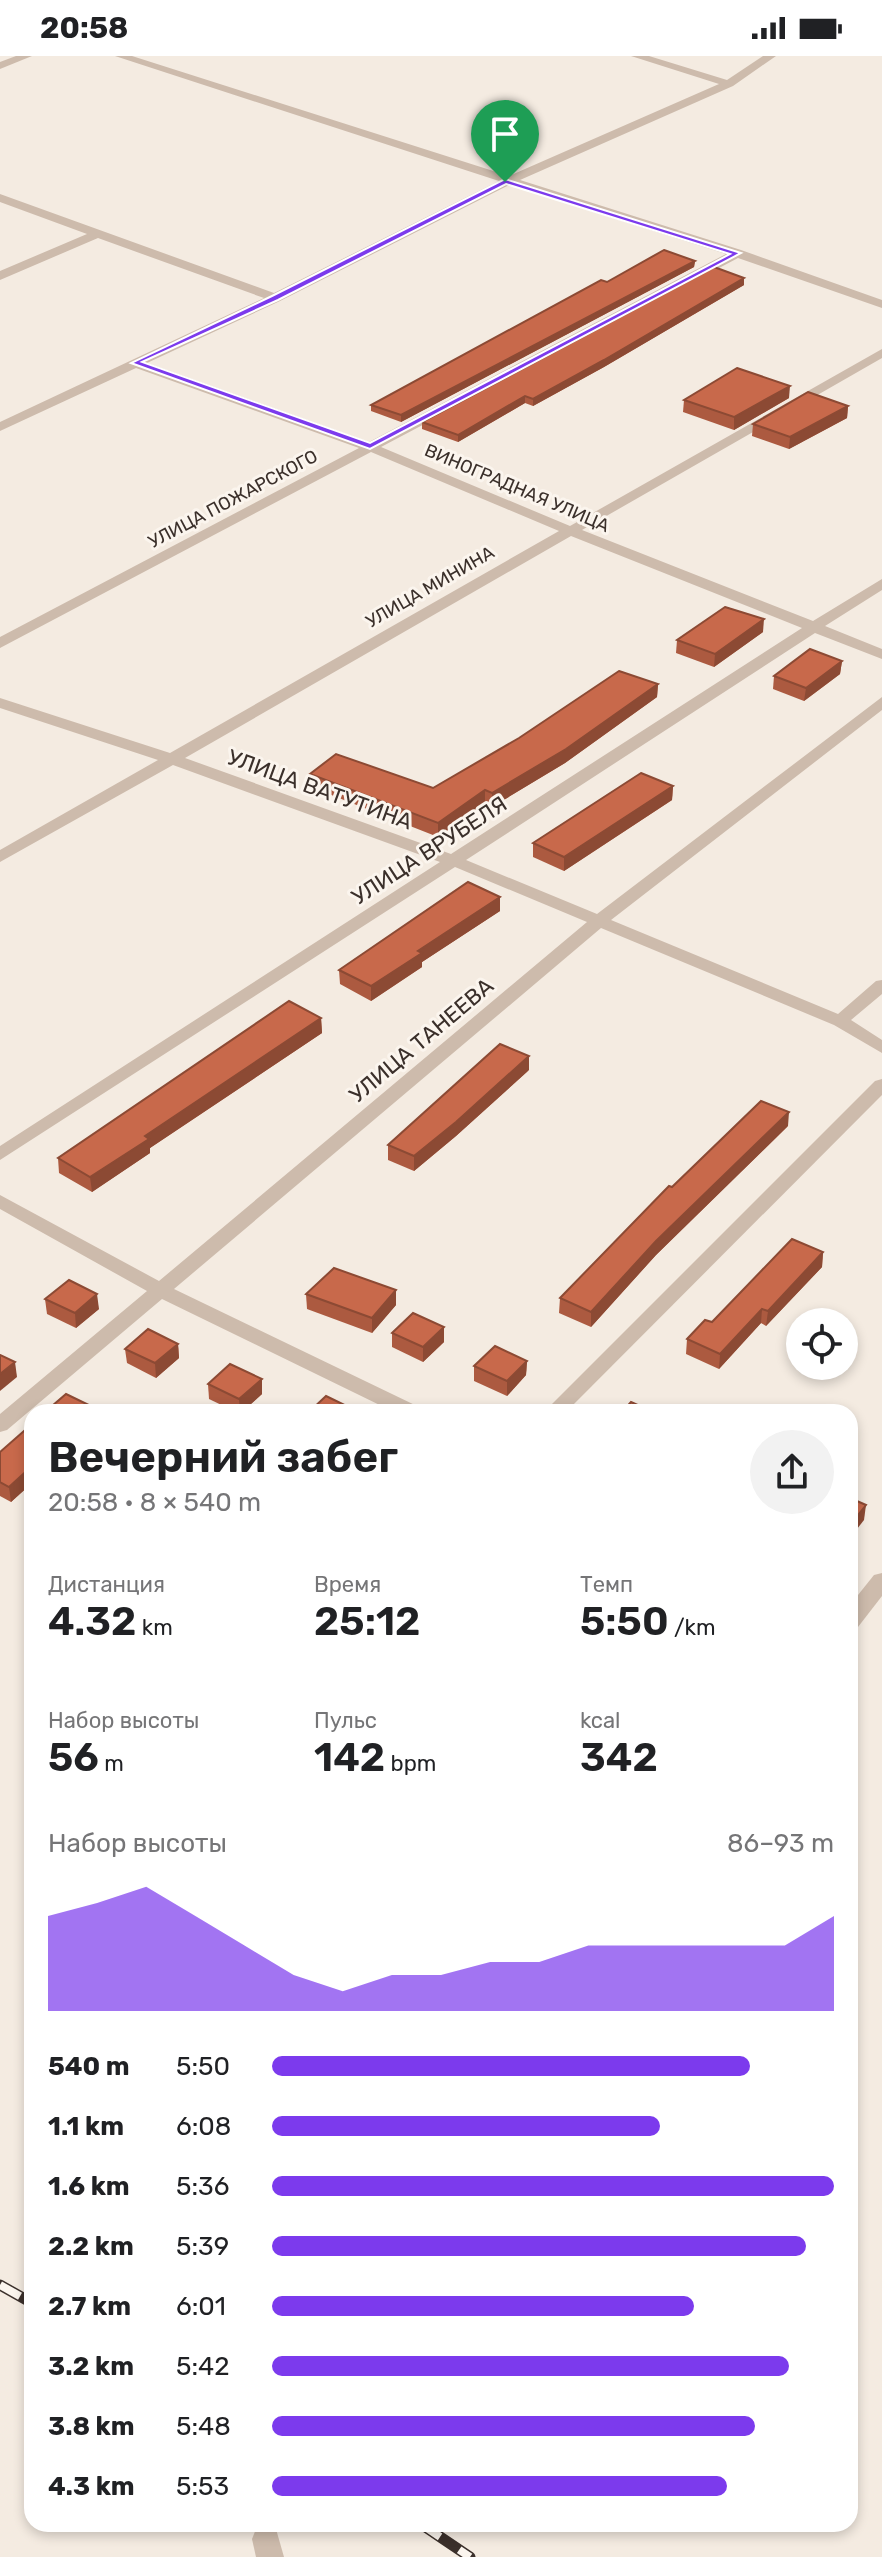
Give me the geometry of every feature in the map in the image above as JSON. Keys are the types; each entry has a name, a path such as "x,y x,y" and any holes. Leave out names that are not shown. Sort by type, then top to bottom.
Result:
{"street":[{"path":"0,66 26,56"},
{"path":"121,56 505,182 737,253 882,304"},
{"path":"637,56 729,84"},
{"path":"0,426 275,298 505,182 729,84 770,56"},
{"path":"0,198 275,298"},
{"path":"0,276 97,234"},
{"name":"УЛИЦА ПОЖАРСКОГО","path":"0,643 737,253"},
{"name":"УЛИЦА МИНИНА","path":"0,857 882,353"},
{"name":"ВИНОГРАДНАЯ УЛИЦА","path":"135,363 370,447 568,530 882,654"},
{"name":"УЛИЦА ВРУБЕЛЯ","path":"0,1154 882,583"},
{"name":"УЛИЦА ТАНЕЕВА","path":"25,1404 601,919 882,702"},
{"name":"УЛИЦА ВАТУТИНА","path":"0,703 172,759 454,861 601,919 840,1021 882,1048"},
{"path":"840,1021 882,985"},
{"path":"562,1404 882,1085"},
{"path":"0,1201 162,1291 395,1404"},
{"name":"УЛИЦА ТАНЕЕВА","path":"0,1425 24,1405"},
{"path":"858,1610 882,1581"}],"building":[{"path":"664,250 695,261 401,415 371,405 601,280 607,282"},
{"path":"714,267 744,278 533,399 525,396 458,435 422,422"},
{"path":"737,368 790,386 734,417 684,400"},
{"path":"808,392 848,406 790,437 753,424"},
{"path":"725,607 764,619 715,654 677,640"},
{"path":"810,649 842,661 806,688 774,676"},
{"path":"619,671 658,684 566,749 492,793 485,790 438,823 310,774 336,754 433,788 519,738"},
{"path":"641,773 673,786 564,857 533,843"},
{"path":"468,882 500,897 371,986 339,970"},
{"path":"289,1001 321,1018 145,1136 149,1139 90,1177 58,1158"},
{"path":"500,1044 529,1056 414,1156 388,1145"},
{"path":"761,1101 789,1112 656,1241 591,1312 560,1298 669,1186 672,1187"},
{"path":"792,1239 823,1252 768,1311 762,1309 720,1354 687,1339 705,1320 712,1322"},
{"path":"334,1268 396,1290 372,1318 306,1294"},
{"path":"69,1280 97,1294 75,1313 45,1299"},
{"path":"413,1313 444,1327 423,1347 392,1333"},
{"path":"148,1329 178,1344 155,1363 125,1349"},
{"path":"495,1346 527,1361 507,1381 474,1366"},
{"path":"0,1355 15,1362 0,1374"},
{"path":"230,1364 262,1379 239,1399 208,1384"},
{"path":"66,1394 87,1404 54,1404"},
{"path":"326,1396 343,1404 318,1404"},
{"path":"24,1431 24,1473 9,1487 0,1482 0,1452"},
{"path":"858,1502 866,1505 858,1515"}],"railway":[{"path":"0,2285 24,2298"},
{"path":"433,2532 470,2557"}],"route":[{"path":"505,182 737,253 370,447 135,363 275,298 505,182"}]}
